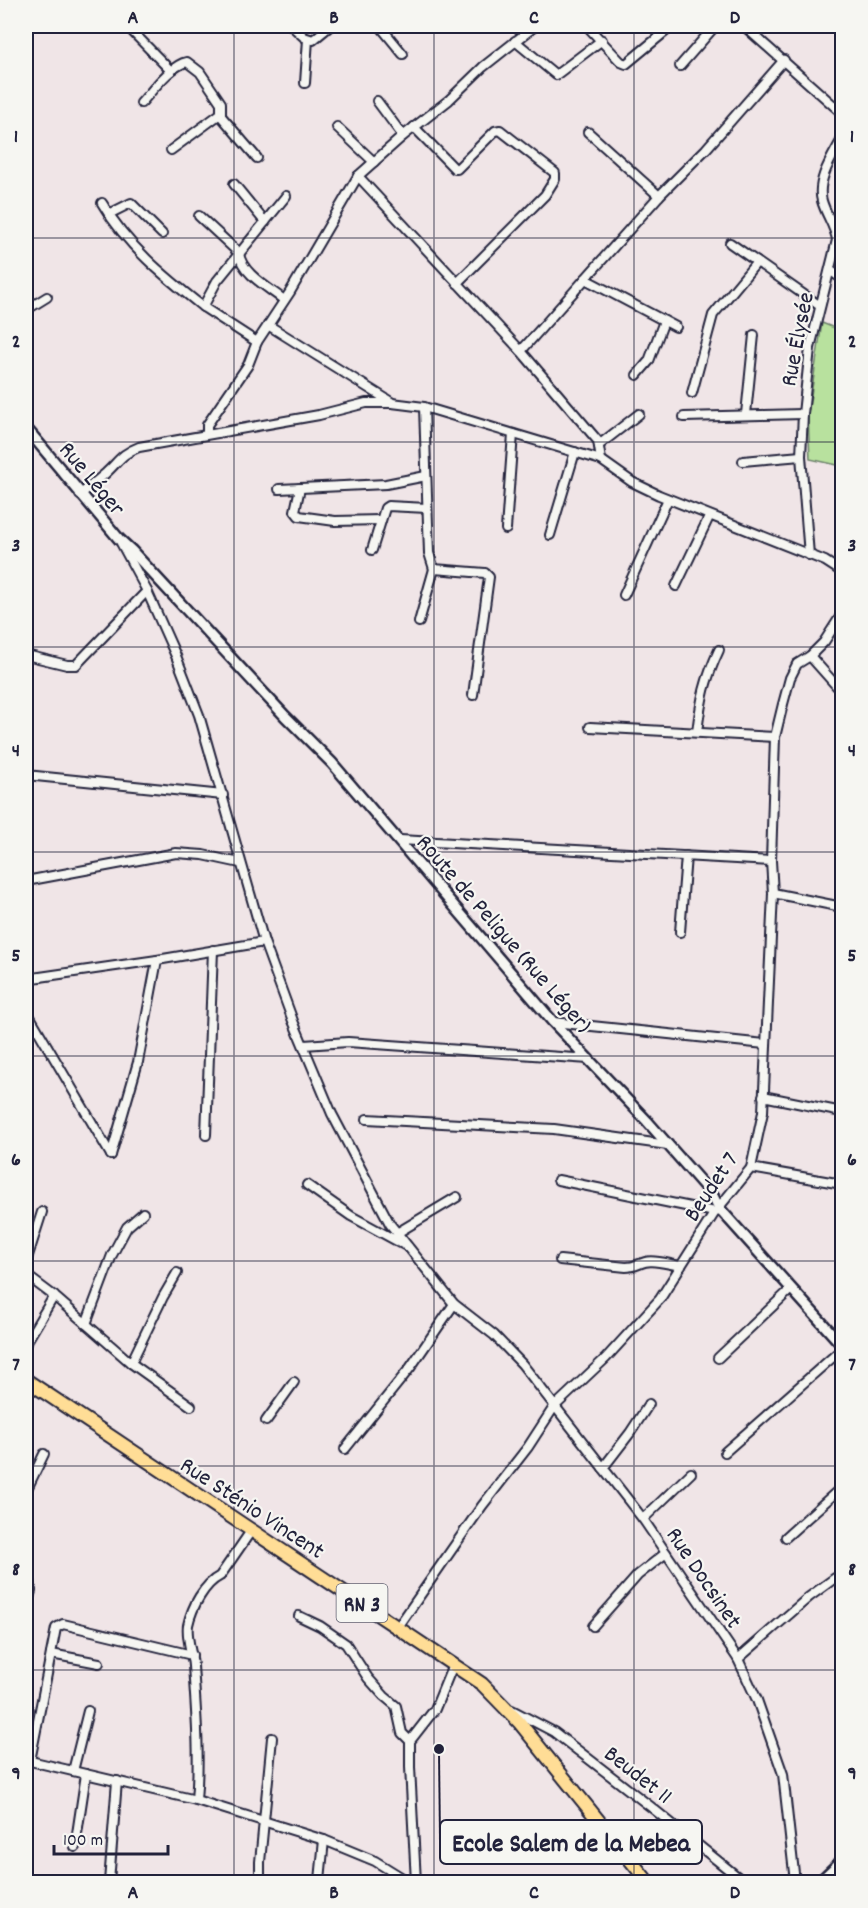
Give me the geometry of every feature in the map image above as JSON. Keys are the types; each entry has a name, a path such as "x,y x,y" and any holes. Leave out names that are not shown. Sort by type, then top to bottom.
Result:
{"main road":[{"name":"Rue Sténio Vincent","path":"26,1380 482,1684 519,1722 648,1882"},
{"path":"820,1882 843,1861"}],"street":[{"path":"127,26 171,71"},
{"path":"292,26 308,39 316,38 330,26"},
{"path":"380,26 402,54"},
{"path":"207,434 207,425 248,365 257,342 358,176 535,26"},
{"path":"587,26 621,62 626,64 672,26"},
{"path":"680,66 715,26"},
{"path":"744,26 843,113"},
{"path":"304,83 308,39"},
{"path":"515,41 558,75 602,40"},
{"path":"521,351 659,196 706,149 784,60"},
{"path":"141,103 171,71 187,62 200,72 221,103 219,114 171,150"},
{"path":"377,101 403,136"},
{"path":"219,114 257,159"},
{"path":"338,127 374,162"},
{"path":"414,127 455,169 458,169 495,131 500,130 555,173 555,179 545,195 457,283"},
{"path":"588,132 659,196"},
{"name":"Rue Élysée","path":"809,555 801,456 803,414 810,348 837,240 834,225 821,199 823,182 828,166 843,139"},
{"path":"358,176 521,351 598,441 601,460"},
{"path":"234,184 265,222"},
{"path":"203,307 217,281 286,196"},
{"path":"102,203 134,247 203,307 257,342"},
{"path":"109,214 131,203 162,234"},
{"path":"834,225 843,215"},
{"path":"199,216 239,253 239,260 243,266 284,300"},
{"path":"730,243 820,306"},
{"path":"692,393 713,315 757,262"},
{"path":"830,270 843,279"},
{"path":"585,279 676,327"},
{"path":"26,310 47,297"},
{"path":"637,375 649,360 664,321"},
{"path":"267,325 392,403"},
{"path":"746,414 754,334"},
{"path":"80,495 106,473 120,457 139,447 319,415 366,403 392,403 424,407 601,460 632,482 668,499 825,561 843,572"},
{"path":"418,622 434,569 429,553 424,407"},
{"path":"599,445 639,414"},
{"path":"684,417 803,414"},
{"path":"26,444 29,432"},
{"name":"Rue Léger","path":"29,432 118,539 132,551"},
{"path":"506,529 513,434"},
{"path":"550,535 575,452"},
{"path":"743,461 801,456"},
{"path":"279,489 387,484 426,477"},
{"path":"300,488 295,511 299,516 335,521 381,520"},
{"path":"624,595 668,499"},
{"path":"372,550 383,512 388,506 427,508"},
{"path":"675,586 709,517"},
{"name":"Rue Docsinet","path":"118,539 147,591 199,715 264,942 332,1114 390,1224 454,1304 494,1335 522,1364 643,1519 738,1659 757,1700 783,1774 795,1882"},
{"name":"Route de Peligue (Rue Léger)","path":"132,551 285,716 332,763 553,1022 713,1196 717,1210 843,1347"},
{"path":"434,569 485,573 489,577 472,695"},
{"path":"26,655 76,665 147,591"},
{"name":"Beudet 7","path":"398,1627 482,1506 528,1447 554,1407 606,1358 660,1299 717,1210 751,1168 763,1112 764,1096 775,737 790,678 797,664 810,656 824,642 841,620"},
{"path":"697,732 702,694 708,673 719,650"},
{"path":"810,656 843,692"},
{"path":"590,727 775,737"},
{"path":"26,775 223,795"},
{"path":"400,840 771,861"},
{"path":"26,881 176,853 240,862"},
{"path":"680,932 686,856"},
{"path":"772,893 843,908"},
{"path":"26,979 264,942"},
{"path":"206,1135 213,951"},
{"path":"26,1010 111,1155 138,1062 157,960"},
{"path":"553,1022 765,1044"},
{"path":"304,1045 348,1042 589,1059"},
{"path":"764,1096 843,1112"},
{"path":"367,1119 554,1129 668,1145"},
{"path":"751,1168 843,1184"},
{"path":"558,1180 717,1210"},
{"path":"307,1185 351,1216 411,1249"},
{"path":"397,1233 457,1197"},
{"path":"26,1262 42,1212"},
{"path":"86,1324 118,1242 127,1227 143,1213"},
{"path":"560,1260 626,1268 650,1261 681,1266"},
{"path":"131,1363 177,1273"},
{"path":"26,1275 54,1296 131,1363 190,1406"},
{"path":"718,1358 792,1289"},
{"path":"26,1343 54,1296"},
{"path":"345,1449 410,1368 454,1304"},
{"path":"724,1452 843,1347"},
{"path":"266,1421 294,1382"},
{"path":"603,1468 649,1404"},
{"path":"26,1491 44,1454"},
{"path":"643,1519 691,1473"},
{"path":"786,1537 843,1487"},
{"path":"196,1800 196,1718 189,1623 202,1593 220,1576 251,1532"},
{"path":"593,1626 638,1575 666,1553"},
{"path":"738,1659 809,1597 834,1578 843,1578"},
{"path":"26,1608 31,1591 30,1580"},
{"path":"299,1617 320,1626 346,1644 368,1678 396,1706 402,1733 410,1741"},
{"path":"192,1655 63,1624 56,1628 28,1760 196,1800 324,1839 375,1861 409,1882"},
{"path":"51,1654 99,1663"},
{"path":"416,1882 410,1741 435,1709 453,1665"},
{"name":"Beudet 11","path":"504,1706 554,1732 744,1882"},
{"path":"73,1771 88,1711"},
{"path":"261,1882 272,1738"},
{"path":"75,1847 86,1774"},
{"path":"109,1882 117,1782"},
{"path":"320,1880 324,1839"}],"green space":[{"path":"822,323 842,331 842,466 810,459 808,415"}],"place":[{"name":"Ecole Salem de la Mebea","path":"439,1749"}]}
